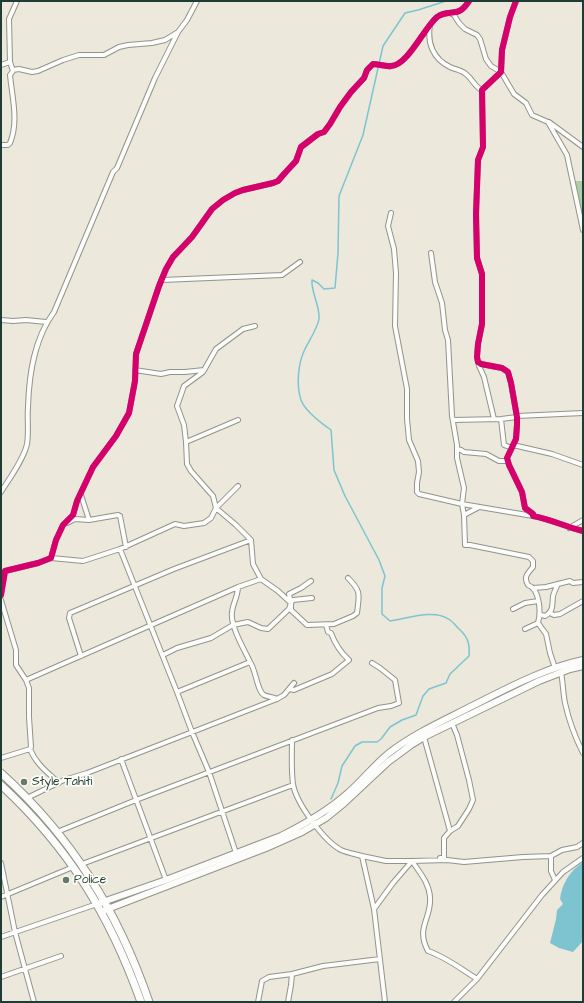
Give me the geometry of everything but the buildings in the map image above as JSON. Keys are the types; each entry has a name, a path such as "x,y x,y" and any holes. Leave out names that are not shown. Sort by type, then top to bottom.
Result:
{"highway":[{"path":"1,773 57,832 82,864 110,909 133,958 149,1002"},
{"path":"1,785 38,821 58,845 98,904 130,972 141,1002"}],"main road":[{"path":"98,904 166,880 313,823 348,794 378,764 405,742 423,731 482,701 555,668 583,660"},
{"path":"102,912 289,839 342,805 399,753 424,737 539,680 583,666"}],"street":[{"path":"13,71 10,62 9,19 17,1"},
{"path":"1,492 26,446 28,400 32,366 39,340 46,322 54,312 155,78 178,32 187,20 197,1"},
{"path":"51,558 54,544 63,525 74,515 77,501 93,467 116,436 129,413 135,381 136,354 166,269 173,257 192,236 212,209 236,193 278,181 296,161 301,147 318,134 324,132 350,92 364,78 367,70 373,64 390,67 398,65 438,17 449,12 461,10 470,1"},
{"path":"516,1 510,17 502,50 502,72 514,94 526,103 532,115 548,122 583,147"},
{"path":"449,12 454,15 459,23 465,28 477,35 480,39 488,62 491,66 502,72"},
{"path":"430,25 428,39 432,50 440,60 450,67 467,74 477,88 482,90"},
{"path":"1,145 8,145 12,139 14,108 10,75 13,70 19,69 32,72 38,71 79,55 104,55 119,47 165,40 178,32"},
{"path":"1,65 10,62"},
{"path":"494,419 484,377 478,362 478,344 482,324 482,274 477,258 476,214 478,160 483,146 482,90 502,72"},
{"path":"548,122 567,155 583,230"},
{"path":"391,213 388,226 394,249 396,273 395,326 407,389 409,440 418,461 419,472 417,492 419,494 462,504 540,517 568,528 583,531"},
{"path":"431,253 435,282 442,303 445,330 448,340 457,458 464,488 462,504 465,545 530,557 533,561 533,567 525,580 536,594 541,615 538,623 525,629"},
{"path":"162,280 282,275 300,262"},
{"path":"1,320 46,322"},
{"path":"255,326 243,329 216,349 204,370 184,386 177,406 184,425 187,464 191,471 213,496 216,508 251,540 253,564 261,579 278,591 291,603"},
{"path":"478,362 485,366 502,368 508,372 517,417 516,439 508,455 508,462 522,492 525,508 533,514 533,516"},
{"path":"135,370 161,374 204,370"},
{"path":"453,420 501,420 517,417 583,413"},
{"path":"186,442 238,420"},
{"path":"501,420 504,445 552,454 583,465"},
{"path":"457,449 464,452 486,454 499,461 508,462"},
{"path":"1,595 3,571 38,563 51,558 83,561 126,547 175,524 184,526 204,523 211,518 216,508 238,486"},
{"path":"81,495 89,520"},
{"path":"464,515 479,507"},
{"path":"214,513 222,512"},
{"path":"63,525 75,519 89,520 118,515 120,516 126,547"},
{"path":"568,528 583,520"},
{"path":"81,656 69,614 207,556 225,551 242,542 251,540"},
{"path":"120,549 209,772 236,853"},
{"path":"311,581 289,594 291,610 307,625 326,626 354,616 357,613 359,591 348,578"},
{"path":"26,680 238,587 261,579"},
{"path":"532,588 570,582 583,582"},
{"path":"541,615 546,616 553,609 553,594 558,584"},
{"path":"238,587 238,593 232,610 233,625 255,670 262,694 277,699"},
{"path":"163,655 177,648 211,638 233,625 248,622 261,628 268,629 285,612 289,610 293,600 312,598"},
{"path":"1,600 16,650 16,665 26,680 29,688 30,749 33,757 44,771 59,783"},
{"path":"513,609 530,602 538,601"},
{"path":"550,613 554,615 560,614 583,601"},
{"path":"538,623 546,634 555,668"},
{"path":"289,689 294,690 332,674 349,660 334,643 331,633 328,632 326,626"},
{"path":"177,692 250,662"},
{"path":"57,832 292,740 378,708 399,703 395,680 372,663"},
{"path":"561,672 565,702 570,723 583,753"},
{"path":"26,798 59,783 277,699 284,695 294,682"},
{"path":"374,910 393,883 412,861 444,858 444,838 450,831 458,826 473,800 457,735 452,723"},
{"path":"424,737 450,831"},
{"path":"292,740 293,785 300,802 313,823 341,850 386,861 446,860 464,862 551,856 562,850 577,847 583,843"},
{"path":"1,758 30,749"},
{"path":"121,759 166,880"},
{"path":"82,864 293,785"},
{"path":"362,856 374,910 385,1002"},
{"path":"551,856 551,870 555,880"},
{"path":"454,1002 477,979 520,921 562,872 583,858"},
{"path":"412,861 425,880 430,896 430,904 422,935 426,948 428,951 443,956 448,961 477,979"},
{"path":"1,863 15,932 34,1002"},
{"path":"1,897 73,867"},
{"path":"1,937 98,904"},
{"path":"1,977 60,956"},
{"path":"258,1002 262,980 269,977 292,974 323,966 380,959"},
{"path":"288,1002 292,985 292,974"}],"green space":[{"path":"573,181 583,181 583,223"}],"water":[{"path":"583,862 583,941 573,952 559,948 550,943 557,910 563,904 560,899 567,878 574,869"}],"waterway":[{"path":"331,799 338,783 342,766 355,746 362,742 377,742 390,727 402,720 416,715 423,696 429,689 446,683 450,674 469,656 469,644 466,638 451,621 444,617 436,615 420,615 390,621 382,614 382,588 385,576 379,560 345,496 334,470 331,430 314,416 303,404 299,394 298,381 299,367 305,349 319,319 312,280 324,289 335,288 338,253 339,196 363,135 383,46 405,13 446,1"}],"cycle path":[{"path":"1,595 5,571 38,563 51,558 56,540 63,525 73,515 77,501 93,467 116,436 129,413 135,381 136,354 159,286 173,257 192,237 212,209 223,200 243,190 278,181 296,161 301,147 318,134 324,132 340,107 364,78 367,70 373,64 389,66 397,64 410,53 437,17 456,12 463,8 469,1"},
{"path":"516,1 510,17 502,50 501,72 482,90 483,147 478,160 476,214 477,258 482,274 482,324 477,357 478,362 481,364 502,368 508,372 517,417 517,425 516,439 507,458 522,492 525,508 533,514 533,516 583,531"}],"place":[{"name":"Style Tahiti","path":"24,782"},
{"name":"Police","path":"66,880"}]}
